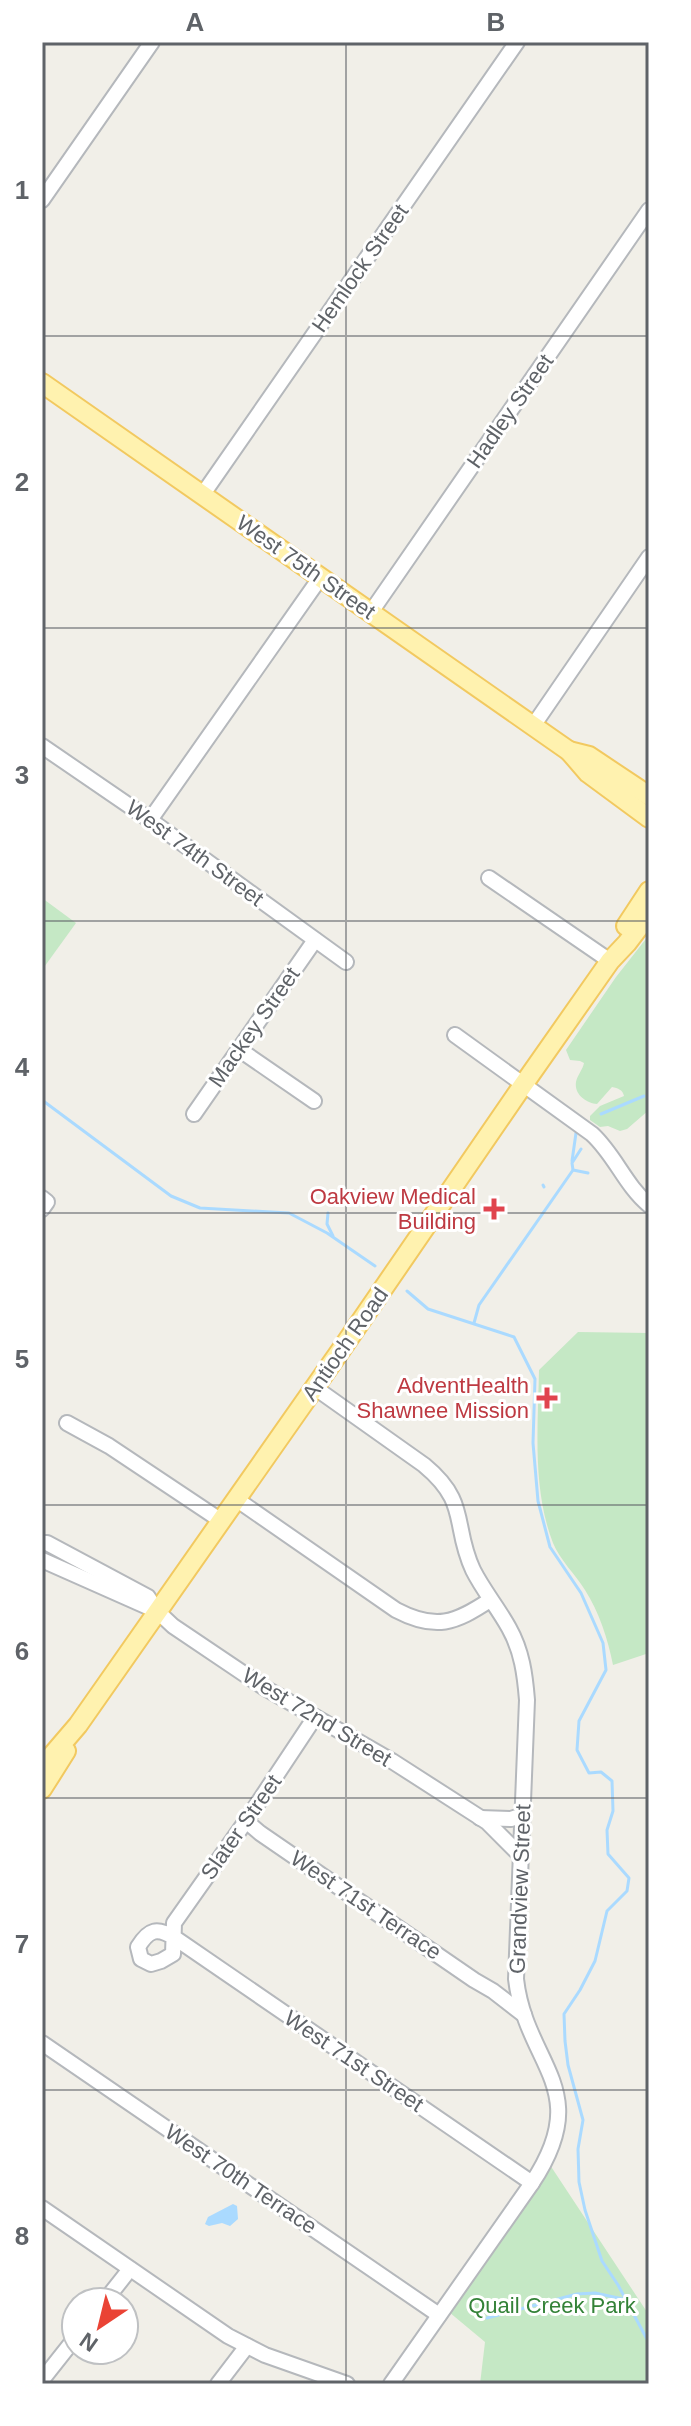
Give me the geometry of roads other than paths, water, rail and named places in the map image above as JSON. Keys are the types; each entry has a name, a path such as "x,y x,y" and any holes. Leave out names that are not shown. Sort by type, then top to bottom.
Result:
{"main road":[{"name":"West 75th Street","path":"42,383 569,751 588,773 649,818"},
{"name":"West 75th Street","path":"569,751 589,756 649,796"},
{"name":"Antioch Road","path":"610,961 617,940 649,891"},
{"name":"Antioch Road","path":"42,1767 78,1725 610,961 649,914"},
{"name":"Antioch Road","path":"42,1789 62,1760 78,1725"}],"street":[{"path":"42,200 152,42"},
{"name":"Hemlock Street","path":"203,494 517,42"},
{"name":"Hadley Street","path":"371,612 649,210"},
{"path":"533,726 649,557"},
{"path":"150,820 320,578"},
{"name":"West 74th Street","path":"42,746 346,962"},
{"path":"489,878 610,961"},
{"name":"Mackey Street","path":"194,1114 315,940"},
{"path":"455,1035 599,1140 629,1185 649,1205"},
{"path":"240,1050 314,1101"},
{"name":"Grandview Street","path":"314,1387 439,1477 459,1511 465,1550 473,1571 511,1631 525,1668 527,1700 519,1854 521,1882 517,1992 524,2015 550,2071 559,2107 554,2142 544,2166 391,2384"},
{"path":"67,1423 109,1446 220,1520"},
{"path":"236,1499 413,1619 449,1622 467,1616 490,1600"},
{"name":"West 72nd Street","path":"42,1543 148,1597 173,1626 237,1669 392,1761 494,1827 519,1854"},
{"name":"West 72nd Street","path":"42,1560 157,1611"},
{"name":"Slater Street","path":"175,1938 174,1923 315,1717"},
{"path":"480,1818 511,1819 523,1815"},
{"name":"West 71st Terrace","path":"246,1821 487,1986 524,2015"},
{"name":"West 71st Street","path":"175,1938 532,2183"},
{"path":"487,1986 506,1980 517,1971"},
{"name":"West 70th Terrace","path":"42,2043 439,2315"},
{"path":"42,2208 212,2326 265,2355 347,2384"},
{"path":"117,2286 130,2269"},
{"path":"218,2384 247,2346"},
{"path":"42,2380 60,2357"}],"water":[{"path":"233,2204 237,2206 238,2219 230,2226 205,2224 208,2217"}],"waterway":[{"path":"601,1114 644,1096"},
{"path":"42,1100 171,1196 200,1208 289,1213 327,1233 375,1266"},
{"path":"572,1161 576,1133"},
{"path":"474,1323 479,1305 573,1170 572,1163 581,1149"},
{"path":"573,1170 588,1173"},
{"path":"328,1213 327,1224 333,1236"},
{"path":"407,1291 428,1309 514,1337 535,1379 533,1443 538,1501 550,1547 581,1593 603,1643 606,1670 579,1721 577,1750 589,1773 601,1772 612,1781 613,1811 607,1830 608,1854 629,1878 627,1891 607,1911 595,1961 564,2014 565,2041 568,2065 583,2120 578,2149 579,2182 585,2210 602,2261 649,2343"},
{"path":"487,2318 577,2294 595,2293 623,2299"}],"place":[{"name":"Oakview Medical Building","path":"494,1209"},
{"name":"AdventHealth Shawnee Mission","path":"547,1398"}],"park label":[{"name":"Quail Creek Park","path":"552,2305"}]}
